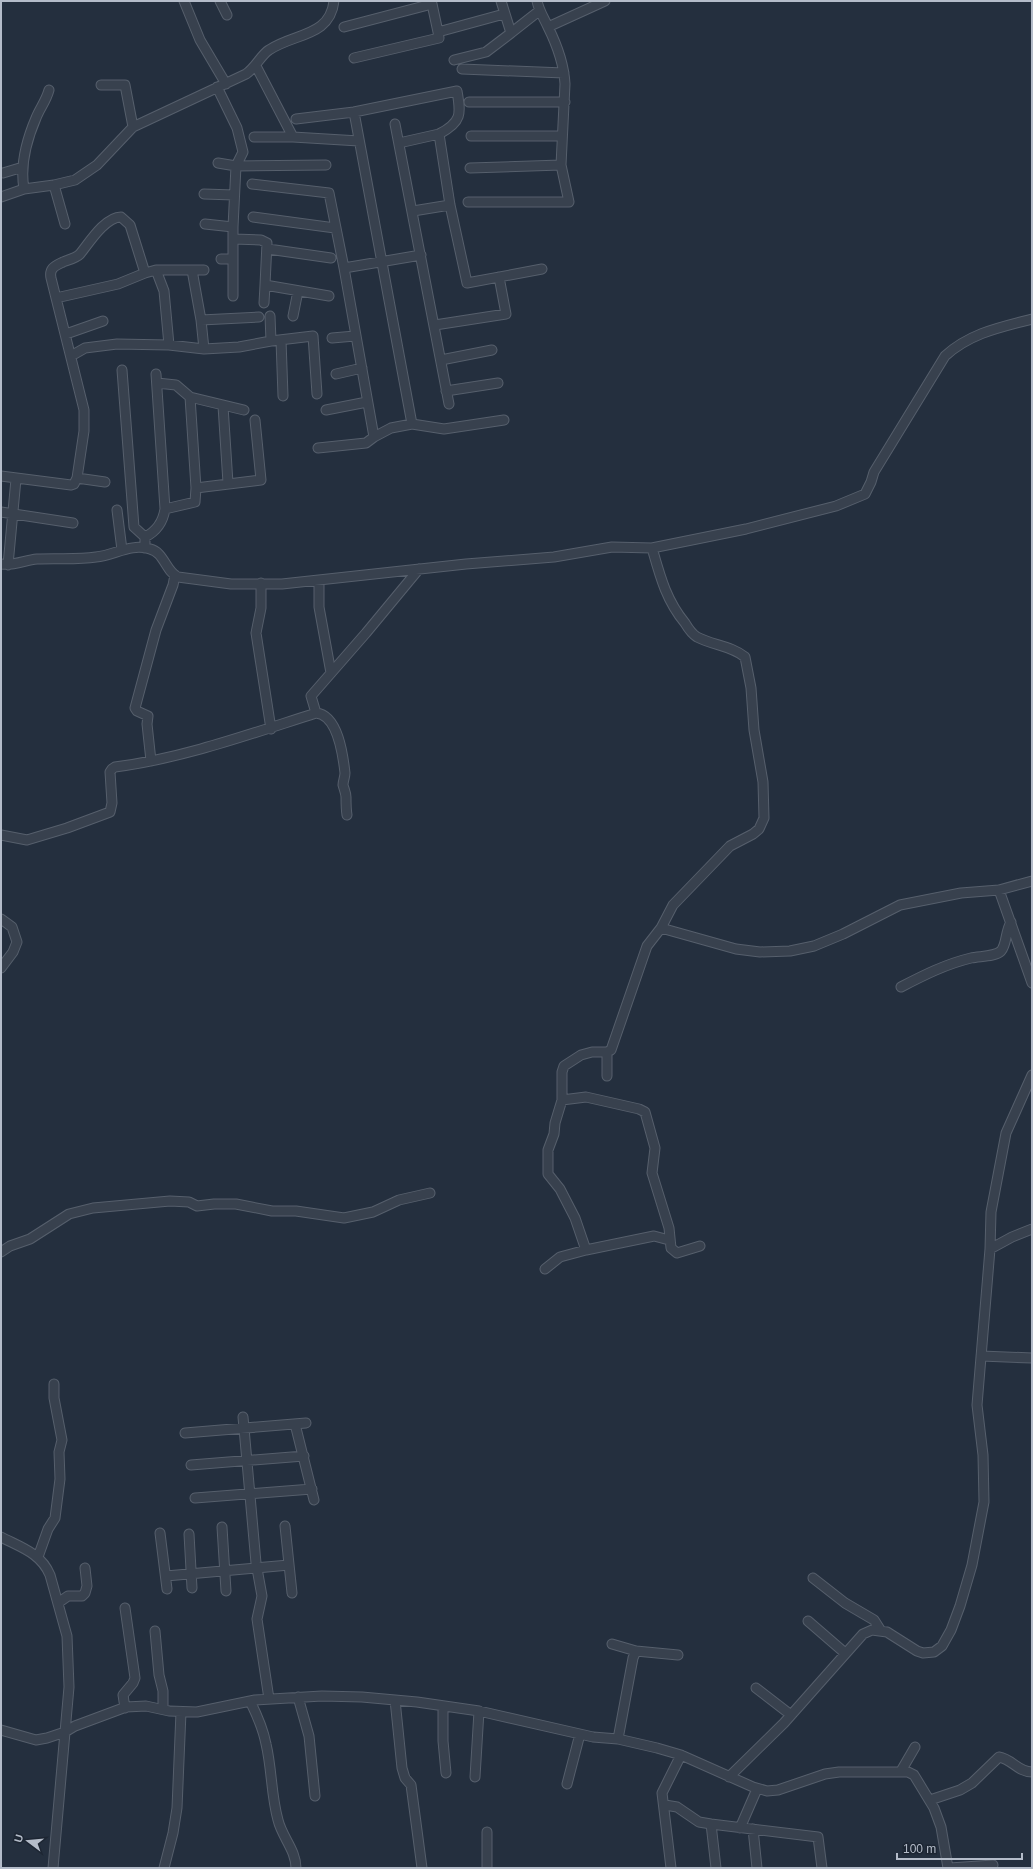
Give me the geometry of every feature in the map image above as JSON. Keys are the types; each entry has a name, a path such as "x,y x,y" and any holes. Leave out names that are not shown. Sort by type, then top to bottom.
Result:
{"street":[{"path":"185,1 200,40 222,86 242,143 243,152 236,166 234,195 233,296"},
{"path":"220,1 227,14"},
{"path":"1,197 24,189 54,185 75,180 97,165 133,127 246,74 256,66 268,50 323,26 330,18 334,1"},
{"path":"501,1 511,33"},
{"path":"468,202 569,202 561,165 565,102 564,73 561,56 539,11 536,1"},
{"path":"548,27 605,1"},
{"path":"344,27 432,4 440,38 354,58"},
{"path":"454,60 486,52 539,11"},
{"path":"438,32 504,14"},
{"path":"256,66 293,137"},
{"path":"462,69 564,73"},
{"path":"101,85 125,85 126,100 133,127"},
{"path":"24,189 23,167 33,126 45,103 49,90"},
{"path":"296,119 354,112 457,91 460,111 456,121 449,129 439,134 399,143"},
{"path":"469,102 565,102"},
{"path":"354,112 412,424"},
{"path":"395,124 435,325 449,404"},
{"path":"439,134 450,205 467,283 542,269"},
{"path":"471,136 562,136"},
{"path":"254,137 293,137 359,141"},
{"path":"218,163 236,166 326,165"},
{"path":"470,168 561,165"},
{"path":"3,173 23,167"},
{"path":"252,184 329,193 374,437"},
{"path":"54,185 65,224"},
{"path":"204,194 234,195"},
{"path":"413,211 450,205"},
{"path":"253,216 335,228"},
{"path":"1,476 72,485 77,478 84,430 84,410 51,278 51,270 54,266 80,254 89,240 117,217 124,219 130,225 145,273"},
{"path":"204,224 233,227"},
{"path":"234,239 261,240 266,242 268,249 264,303"},
{"path":"268,249 331,258"},
{"path":"344,268 421,255"},
{"path":"221,259 233,259"},
{"path":"56,298 118,284 156,270 204,270"},
{"path":"156,270 164,291 169,345"},
{"path":"192,270 201,320 204,349"},
{"path":"435,325 506,314 499,277"},
{"path":"266,285 329,296"},
{"path":"294,316 298,291"},
{"path":"270,316 271,340"},
{"path":"201,320 259,317"},
{"path":"16,479 13,514 5,564 36,559 97,557 130,548 145,548 156,552 174,576 231,584 282,584 466,564 554,557 612,547 652,548 746,529 836,506 865,494 874,472 945,356 954,348 988,330 1032,319"},
{"path":"66,334 103,321"},
{"path":"70,356 85,348 117,344 169,345 204,349 239,347 271,340 313,336 317,394"},
{"path":"332,338 355,336"},
{"path":"281,340 283,396"},
{"path":"441,360 492,350"},
{"path":"336,374 362,368"},
{"path":"122,370 134,527 145,537 145,548"},
{"path":"145,537 153,534 164,519 165,509 156,378 176,385 190,397 244,410"},
{"path":"446,391 498,383"},
{"path":"165,509 195,502 196,488 190,397"},
{"path":"326,410 367,402"},
{"path":"223,406 228,483"},
{"path":"196,488 261,480 255,420"},
{"path":"318,448 366,443 391,428 412,424 444,430 504,420"},
{"path":"77,478 105,482"},
{"path":"117,510 122,550"},
{"path":"1,512 72,523"},
{"path":"586,1250 577,1222 560,1189 548,1171 548,1150 554,1134 555,1123 562,1100 562,1072 566,1064 581,1055 592,1052 607,1052 612,1049 647,946 661,928 673,905 730,846 748,838 759,829 764,818 763,782 754,730 751,688 745,657 735,651 712,643 693,634 671,604 652,548"},
{"path":"316,713 310,696 419,569"},
{"path":"151,762 147,724 148,716 137,711 135,708 156,630 173,585 174,576"},
{"path":"319,581 319,608 331,673"},
{"path":"261,583 261,608 256,633 271,729"},
{"path":"1,835 27,840 67,828 110,812 112,803 110,778 111,769 116,767 151,762 271,729 316,713 323,715 336,731 345,773 343,784 346,797 345,802 347,816"},
{"path":"661,928 736,949 760,952 790,951 814,946 843,934 900,905 961,893 999,890 1032,881"},
{"path":"999,890 1032,983"},
{"path":"1,919 12,928 16,935 17,942 13,952 1,968"},
{"path":"901,988 927,973 953,963 998,953 1004,945 1006,933 1011,922"},
{"path":"607,1052 607,1076"},
{"path":"729,1777 758,1750 791,1715 863,1634 872,1630 881,1631 894,1636 917,1651 930,1653 942,1646 951,1630 972,1565 984,1502 983,1455 977,1410 980,1356 990,1249 991,1212 1006,1133 1032,1075"},
{"path":"562,1100 586,1097 639,1109 645,1112 655,1148 652,1169 653,1179 669,1228 671,1248 677,1253 700,1246"},
{"path":"1,1252 10,1246 30,1238 69,1214 97,1207 120,1206 136,1203 150,1204 165,1201 185,1202 195,1206 236,1204 272,1211 296,1211 344,1218 373,1212 399,1200 430,1193"},
{"path":"990,1249 1012,1237 1032,1229"},
{"path":"544,1269 560,1257 586,1250 654,1236 669,1240"},
{"path":"980,1356 1032,1358"},
{"path":"38,1557 48,1528 55,1518 60,1479 58,1452 62,1440 54,1398 54,1384"},
{"path":"243,1417 257,1567 262,1596 257,1619 269,1699"},
{"path":"185,1433 306,1423"},
{"path":"295,1424 314,1500"},
{"path":"191,1465 304,1456"},
{"path":"196,1498 312,1489"},
{"path":"285,1526 292,1593"},
{"path":"222,1528 226,1591"},
{"path":"160,1533 167,1589"},
{"path":"189,1534 192,1588"},
{"path":"1,1537 38,1557 49,1571 61,1601 68,1652 70,1729 61,1796 54,1868"},
{"path":"166,1576 289,1565"},
{"path":"61,1601 71,1595 82,1596 85,1593 87,1586 85,1568"},
{"path":"813,1578 845,1603 874,1620 881,1631"},
{"path":"125,1608 135,1678 133,1683 123,1694 125,1708"},
{"path":"808,1621 845,1653"},
{"path":"155,1631 159,1675 163,1691 162,1709"},
{"path":"612,1644 636,1651 678,1655"},
{"path":"618,1739 633,1658 636,1651"},
{"path":"756,1688 791,1715"},
{"path":"1,1730 36,1740 125,1708 146,1706 181,1712 197,1712 250,1701 298,1697 339,1696 395,1700 444,1706 479,1711 580,1734 618,1739 681,1756 756,1789 767,1791 778,1790 825,1774 839,1772 877,1773 901,1771 912,1773 930,1800 941,1827 949,1868 993,1865"},
{"path":"298,1697 309,1736 315,1796"},
{"path":"395,1700 402,1768 405,1778 411,1785 422,1868"},
{"path":"250,1701 260,1722 267,1744 275,1809 281,1831 295,1855 296,1868"},
{"path":"444,1706 443,1741 446,1772"},
{"path":"475,1777 479,1711"},
{"path":"164,1868 173,1833 177,1808 181,1712"},
{"path":"567,1784 580,1734"},
{"path":"901,1771 915,1747"},
{"path":"671,1868 665,1805 662,1798 663,1790 681,1756"},
{"path":"930,1800 960,1790 972,1782 999,1757 1011,1762 1020,1769 1032,1772"},
{"path":"740,1828 756,1789"},
{"path":"665,1805 677,1807 699,1822 818,1837 822,1868"},
{"path":"711,1824 716,1868"},
{"path":"753,1829 757,1868"},
{"path":"487,1832 487,1868"}]}
